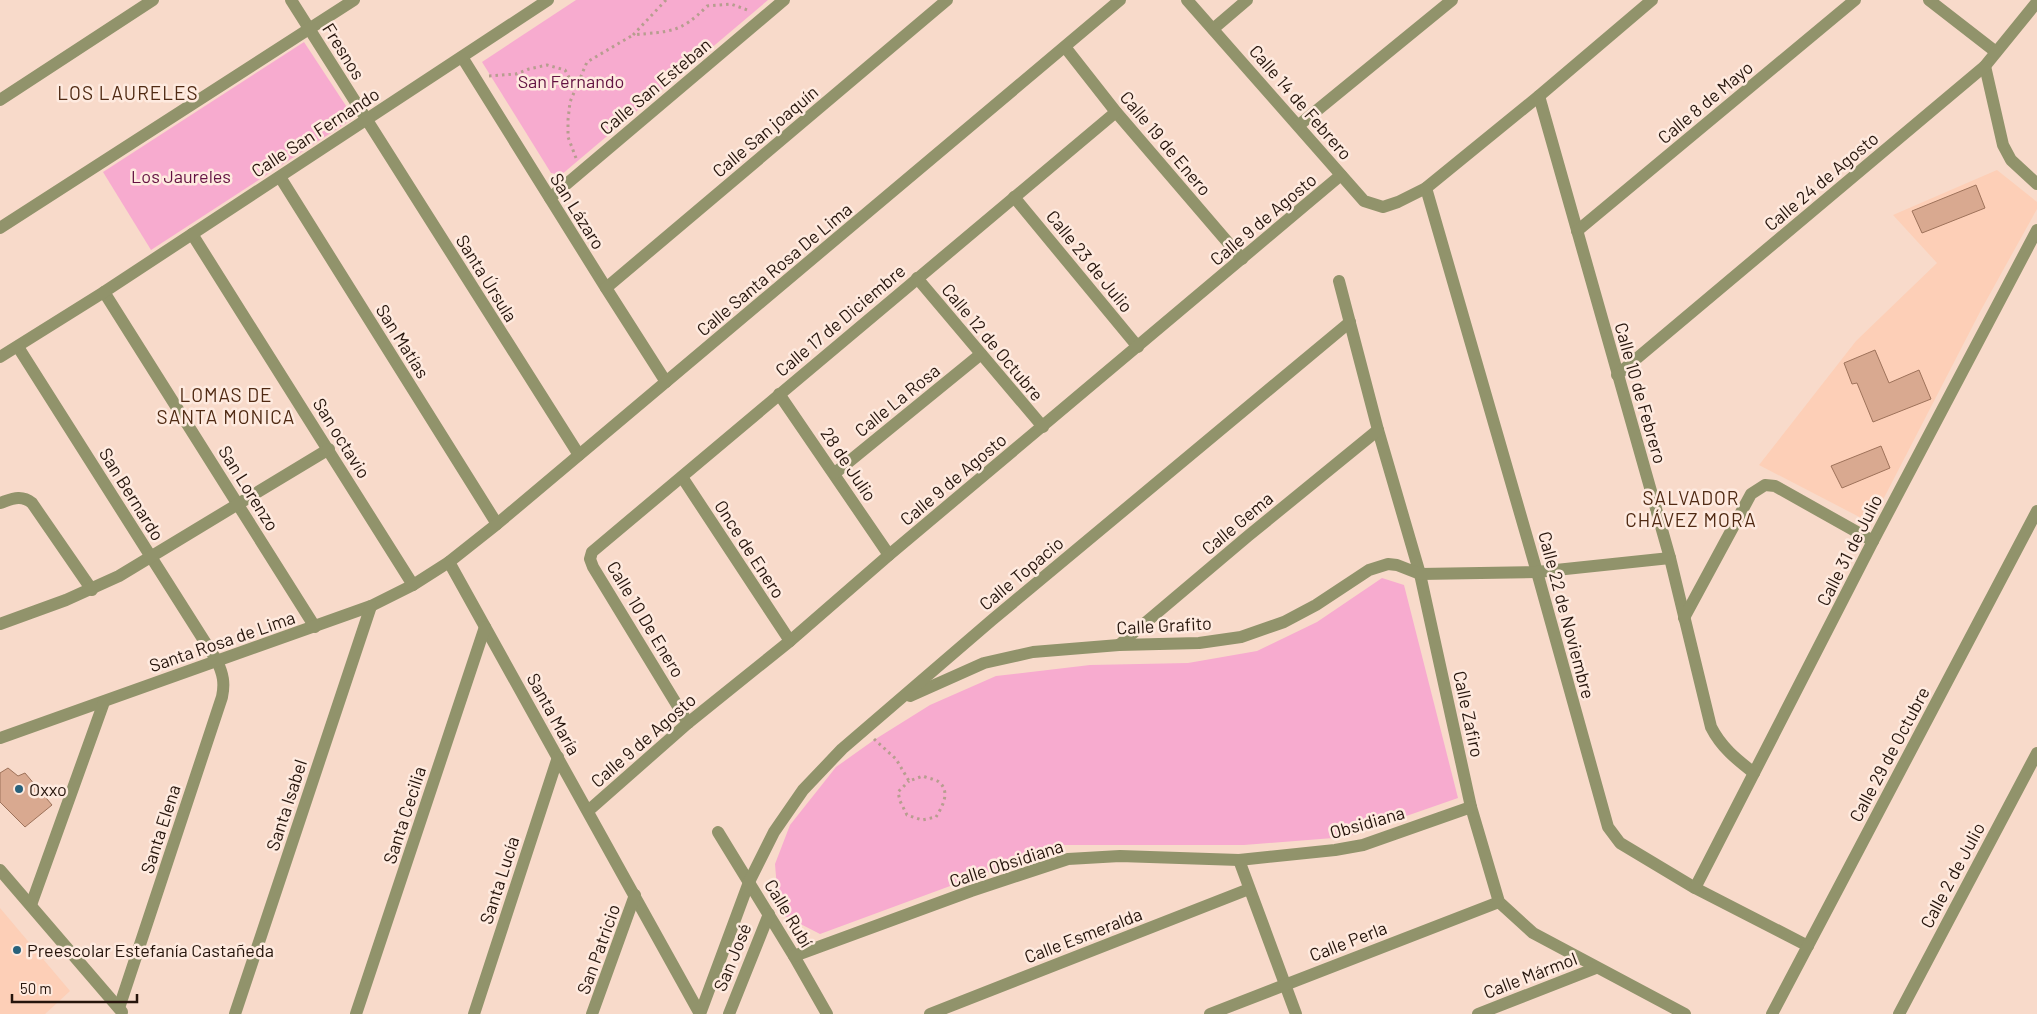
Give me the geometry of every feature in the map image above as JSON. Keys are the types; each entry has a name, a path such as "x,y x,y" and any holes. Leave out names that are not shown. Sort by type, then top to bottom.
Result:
{"street":[{"path":"0,100 153,0"},
{"name":"Fresnos","path":"291,0 366,120"},
{"path":"0,228 354,0"},
{"name":"Calle San Fernando","path":"0,358 104,292 548,0"},
{"name":"Calle San Esteban","path":"550,198 784,0"},
{"name":"Calle San joaquín","path":"606,288 947,0"},
{"name":"Calle Santa Rosa De Lima","path":"449,562 497,524 1120,0"},
{"name":"Calle 14 de Febrero","path":"1187,0 1364,201 1383,207 1426,188"},
{"path":"1213,29 1248,0"},
{"path":"1299,125 1452,0"},
{"path":"1426,188 1539,96 1652,0"},
{"name":"Calle 8 de Mayo","path":"1578,231 1855,0"},
{"path":"1929,0 1996,52"},
{"name":"Calle 24 de Agosto","path":"1617,375 1985,66 2037,2"},
{"name":"Calle 19 de Enero","path":"1065,47 1116,112 1242,259"},
{"name":"San Lázaro","path":"462,57 666,382"},
{"path":"1985,66 2003,144 2011,160 2037,184"},
{"name":"Calle 10 de Febrero","path":"1539,96 1670,558 1711,727 1727,751 1754,773"},
{"name":"Calle 17 de Diciembre","path":"590,559 592,552 597,547 1116,112"},
{"name":"Santa Úrsula","path":"366,120 579,455"},
{"name":"Calle 9 de Agosto","path":"588,811 688,723 790,641 889,555 1341,175"},
{"name":"San Matías","path":"280,177 497,524"},
{"name":"Calle 22 de Noviembre","path":"1426,188 1537,572 1608,827 1620,842 1695,888 1808,946"},
{"name":"Calle 23 de Julio","path":"1014,197 1138,347"},
{"name":"Calle 31 de Julio","path":"1695,888 1873,542 2037,230"},
{"name":"San octavio","path":"192,234 413,584"},
{"name":"Calle 12 de Octubre","path":"917,278 1042,427"},
{"name":"Calle Zafiro","path":"1339,281 1378,430 1420,574 1471,807 1499,902"},
{"name":"San Lorenzo","path":"104,292 315,628"},
{"name":"Calle Topacio","path":"700,1014 749,882 774,832 803,790 842,749 992,620 1350,322"},
{"name":"San Bernardo","path":"18,347 217,661"},
{"name":"Calle La Rosa","path":"835,473 981,354"},
{"name":"28 de Julio","path":"779,394 835,473 889,555"},
{"name":"Calle Gema","path":"1119,645 1378,430"},
{"path":"0,624 92,590 152,557 328,449"},
{"name":"Once de Enero","path":"682,477 790,641"},
{"path":"1684,618 1751,494 1765,485 1775,486 1873,542"},
{"path":"0,503 17,497 23,497 32,503 92,590"},
{"name":"Calle 29 de Octubre","path":"1772,1014 2037,511"},
{"path":"1420,574 1537,572 1670,558"},
{"name":"Calle 10 De Enero","path":"590,559 593,567 688,723"},
{"name":"Santa Rosa de Lima","path":"0,738 315,628 371,606 449,562"},
{"name":"Santa María","path":"449,562 636,895 700,1014"},
{"name":"Calle Grafito","path":"898,702 984,663 1034,652 1119,645 1199,643 1241,637 1284,622 1316,606 1369,570 1379,566 1397,565 1420,574"},
{"name":"Santa Isabel","path":"234,1014 371,606"},
{"name":"Santa Cecilia","path":"356,1014 485,628"},
{"name":"Santa Elena","path":"121,1011 222,697 224,675 217,661"},
{"path":"31,905 104,702"},
{"name":"Calle 2 de Julio","path":"1899,1014 2037,753"},
{"name":"Santa Lucía","path":"474,1014 558,757"},
{"name":"Obsidiana","path":"1239,860 1335,850 1363,845 1471,807"},
{"name":"Calle Rubí","path":"718,832 769,914 827,1014"},
{"name":"Calle Obsidiana","path":"794,956 971,891 1068,859 1120,856 1239,860"},
{"path":"1239,860 1296,1014"},
{"path":"0,870 121,1011"},
{"name":"Calle Esmeralda","path":"930,1014 1249,889"},
{"name":"San Patricio","path":"592,1014 636,895"},
{"path":"1499,902 1533,933 1685,1014"},
{"name":"Calle Perla","path":"1210,1014 1499,902"},
{"name":"San José","path":"729,1014 769,914"},
{"name":"Calle Mármol","path":"1478,1014 1596,968"}],"path":[{"path":"582,171 568,137 570,102 587,62 633,35 666,0"},
{"path":"633,35 682,28 707,6 731,4 765,16"},
{"path":"475,77 516,74 547,65 565,70 575,88"},
{"path":"864,731 896,759 909,781"},
{"path":"923,776 939,782 945,793 944,803 936,817 922,820 907,815 898,792 909,781 923,776"}],"shaded area":[{"path":"1997,170 2037,202 2037,209 1981,310 1871,523 1759,465 1856,341 1937,263 1893,215"},
{"name":"Preescolar Estefanía Castañeda","path":"0,908 70,991 45,1014 0,1014"}],"green space":[{"name":"San Fernando","path":"576,0 768,0 561,175 551,173 482,62"},
{"name":"Los Jaureles","path":"304,42 354,118 151,250 103,172"},
{"path":"1382,578 1404,585 1458,798 1346,837 1244,845 1061,845 820,934 779,913 775,864 790,825 836,767 874,740 930,705 996,676 1090,665 1188,663 1257,651 1317,622"}],"building":[{"path":"1976,185 1985,208 1922,233 1912,211"},
{"path":"1875,350 1889,383 1919,370 1931,399 1873,422 1857,383 1852,384 1844,363"},
{"path":"1881,446 1890,468 1842,488 1831,466"},
{"name":"Oxxo","path":"8,768 18,776 25,773 52,805 25,827 0,802 0,773"}],"place":[{"name":"Oxxo","path":"19,789"},
{"name":"Preescolar Estefanía Castañeda","path":"17,950"}],"district":[{"name":"LOS LAURELES","path":"128,92"},
{"name":"LOMAS DE SANTA MONICA","path":"226,405"},
{"name":"SALVADOR CHÁVEZ MORA","path":"1691,508"}]}
